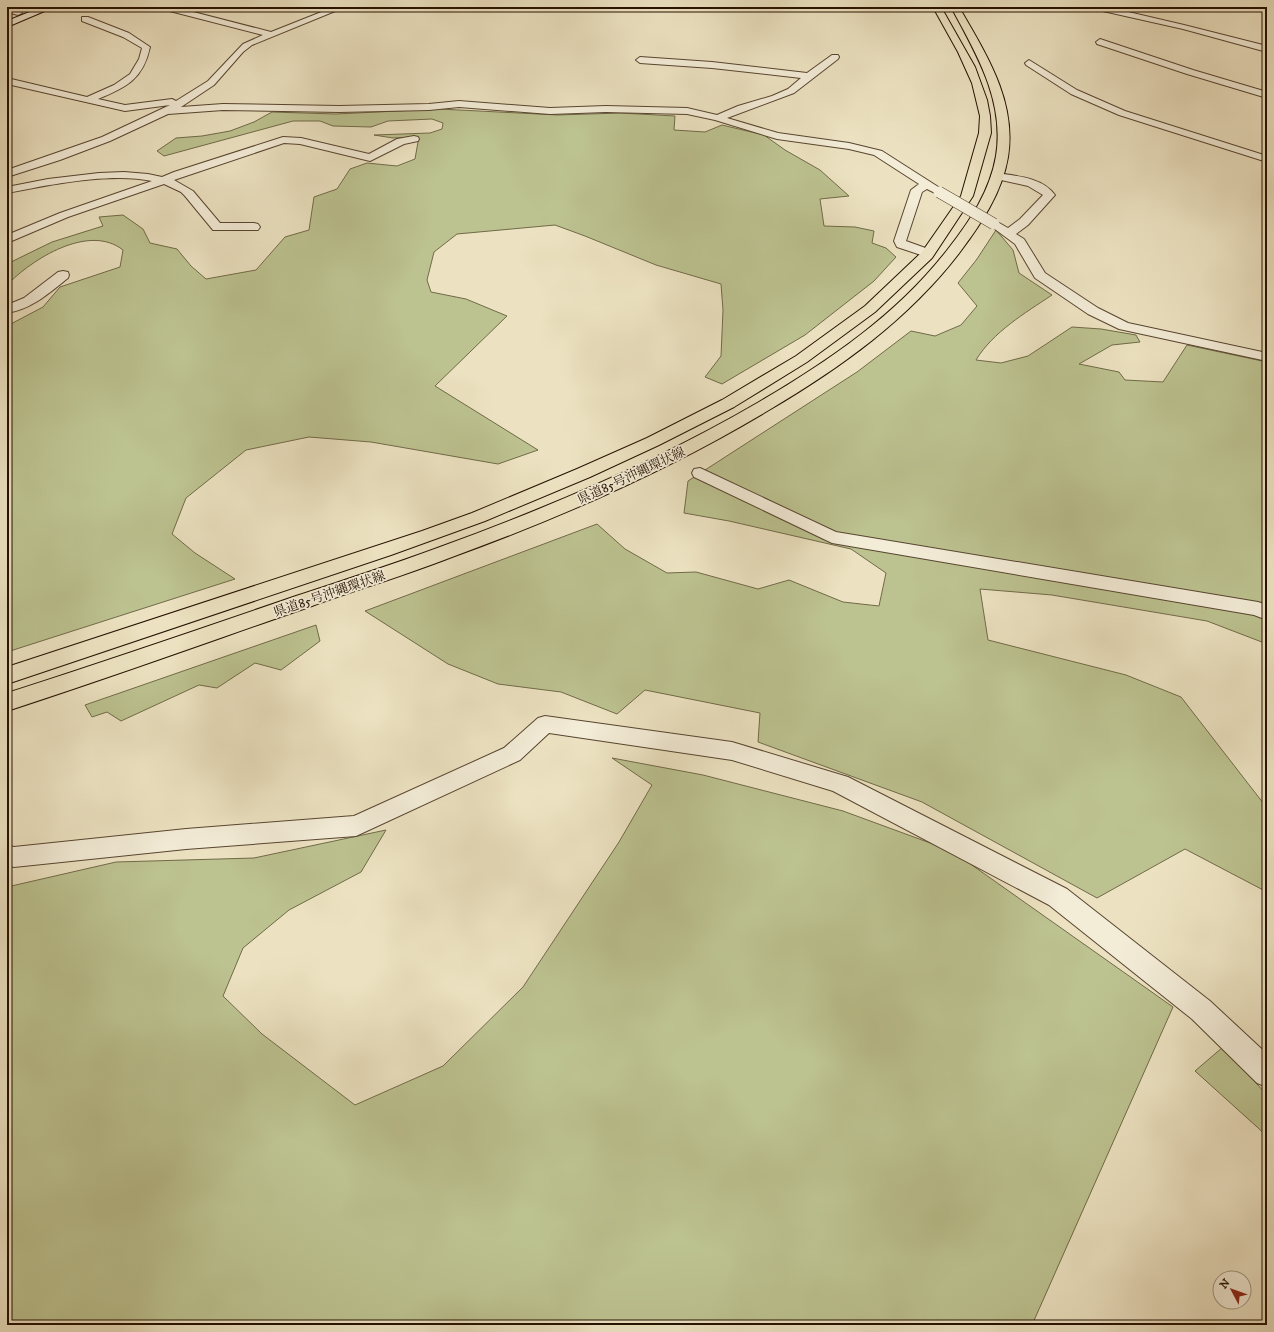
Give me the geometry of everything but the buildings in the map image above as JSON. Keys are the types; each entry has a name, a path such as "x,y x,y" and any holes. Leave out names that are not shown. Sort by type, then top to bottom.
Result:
{"main road":[{"path":"7,24 50,7"},
{"name":"県道85号沖縄環状線","path":"7,676 453,527 552,487 641,448 710,414 796,362 864,314 910,273 950,224 967,196 980,161 985,135 986,119 982,99 976,80 937,7"},
{"name":"県道85号沖縄環状線","path":"7,702 153,654 469,544 567,504 666,460 732,426 842,357 888,322 930,281 971,228 998,173 1002,156 1004,120 994,80 955,7"}],"street":[{"path":"165,7 270,34"},
{"path":"7,174 102,140 166,111 201,91 218,76 243,47 257,39 341,7"},
{"path":"1097,7 1184,27 1267,49"},
{"path":"7,10 18,13"},
{"path":"85,19 126,35 146,47 144,61 131,80 87,100"},
{"path":"1100,42 1190,72 1267,95"},
{"path":"718,118 741,108 774,98 790,91 835,57"},
{"path":"640,60 712,65 809,76"},
{"path":"1029,63 1074,92 1122,113 1267,159"},
{"path":"7,81 125,108 184,101"},
{"path":"166,111 224,107 339,109 428,107 459,104 550,111 648,109 687,111 718,118 777,136 849,146 878,153 926,185 1009,233 1020,242 1040,275 1093,311 1124,326 1267,357"},
{"path":"7,239 64,215 283,140 301,140 321,147 370,158 401,141 414,139"},
{"path":"998,173 1038,186 1045,190 1049,195 1024,222 1009,233"},
{"path":"7,190 41,183 121,174 165,180 185,190 217,227 254,227"},
{"path":"926,185 917,190 900,241 905,247 927,253"},
{"path":"7,309 24,303 41,293 63,275"},
{"path":"700,473 832,537 1251,608 1267,614"},
{"path":"7,855 14,856 186,839 356,826 512,754 545,724 732,751 840,784 1058,897 1201,1010 1267,1073"}],"green space":[{"path":"439,109 558,115 620,113 675,116 674,130 705,132 722,125 764,135 785,150 820,170 849,196 820,199 824,226 855,227 874,231 872,243 886,248 896,257 874,281 805,335 722,384 705,377 721,356 723,310 721,284 656,265 555,225 457,234 434,252 427,280 431,292 466,299 507,316 435,386 538,450 498,464 371,442 309,437 246,450 186,498 172,534 195,553 235,579 7,652 7,326 43,307 60,287 120,267 123,250 109,243 94,240 78,242 46,255 18,275 7,285 7,264 52,242 103,226 99,217 123,215 143,229 150,243 177,249 191,266 206,279 256,270 285,237 309,230 314,197 337,189 350,169 367,163 397,166 415,159 418,142 415,137 393,138 374,135 430,133 442,129 443,123 432,119 388,121 371,127 333,126 320,121 293,121 164,156 157,151 176,138 202,136 230,131 254,122 272,112 336,114"},
{"path":"996,230 1013,250 1019,273 1052,295 1000,332 976,360 1001,363 1028,356 1072,327 1101,329 1136,335 1140,342 1112,345 1079,364 1119,372 1125,380 1163,382 1187,345 1267,362 1267,644 1207,621 1052,595 980,589 988,640 1126,675 1181,697 1267,808 1267,892 1185,849 1097,898 922,802 758,742 760,713 645,690 617,714 561,692 498,684 448,664 365,611 597,524 625,549 667,573 696,572 758,589 789,580 843,602 879,606 886,573 851,549 729,521 684,513 688,481 857,372 911,331 935,336 961,325 977,306 958,283 977,259"},
{"path":"316,625 320,641 281,670 255,663 217,688 199,685 121,721 107,712 92,717 85,705"},
{"path":"612,758 703,775 843,811 952,851 1173,1007 1032,1325 7,1325 7,887 116,862 254,858 386,830 361,872 289,910 243,948 223,996 262,1034 355,1105 443,1066 523,987 619,842 652,785"},
{"path":"1223,1047 1267,1095 1267,1136 1195,1071"}]}
